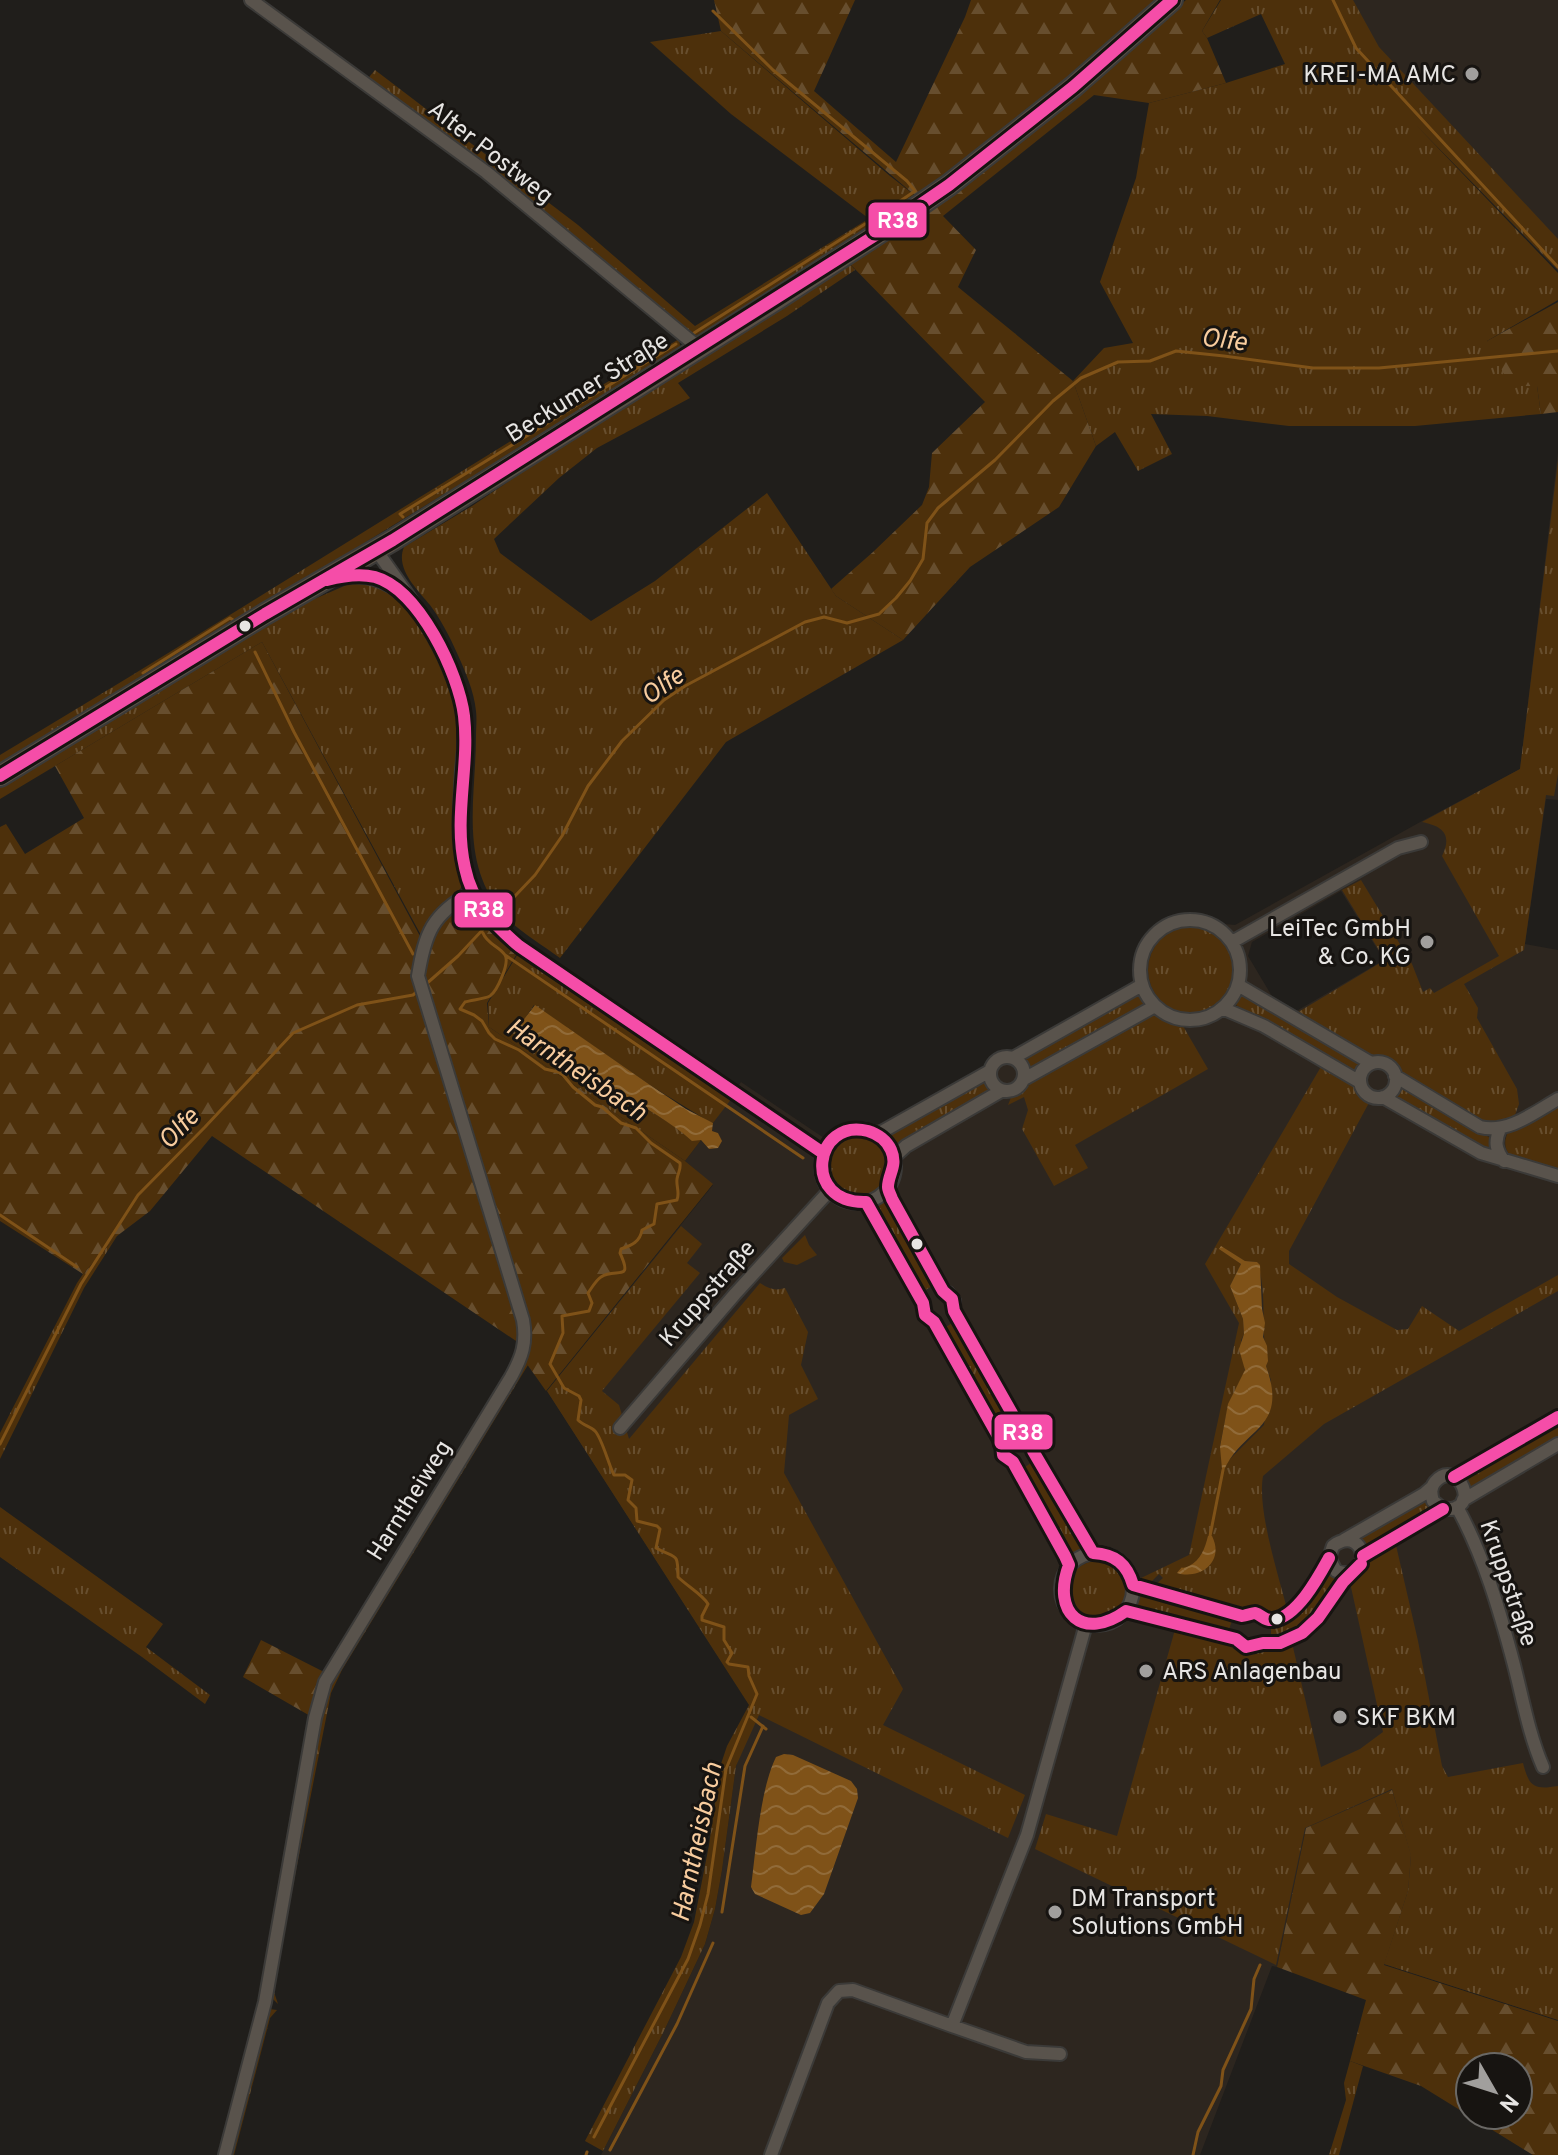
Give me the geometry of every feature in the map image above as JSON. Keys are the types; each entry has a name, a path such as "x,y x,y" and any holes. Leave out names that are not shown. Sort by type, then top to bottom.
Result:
{"main road":[{"name":"Beckumer Straße","path":"0,776 376,550 843,257 949,185 1073,87 1172,0"}],"street":[{"name":"Alter Postweg","path":"251,0 486,172 699,348"},
{"path":"376,550 424,620 454,677 464,714 459,825 463,858 472,892 484,912 499,929 657,1041 825,1148"},
{"path":"321,581 341,577 373,577 408,596"},
{"path":"1232,942 1398,848 1421,842"},
{"name":"Harntheiweg","path":"225,2155 265,2002 315,1718 325,1682 511,1377 521,1359 525,1342 523,1320 418,976 427,935 440,913 472,892"},
{"path":"1182,920 1201,921 1219,928 1232,942 1239,958 1240,977 1233,996 1222,1008 1207,1017 1187,1020 1155,1006 1147,995 1142,985 1140,966 1145,947 1164,927 1182,920"},
{"path":"1142,985 1013,1058 1001,1058 992,1065 992,1083 1001,1091 1017,1088 1024,1079 1155,1006"},
{"path":"1238,985 1371,1063"},
{"path":"1222,1008 1264,1026 1360,1082 1371,1096 1383,1097 1481,1153 1558,1176"},
{"path":"1013,1058 1022,1066 1024,1079"},
{"path":"1360,1082 1362,1072 1371,1063 1387,1064 1395,1076 1490,1130 1500,1129 1558,1099"},
{"path":"878,1134 990,1071"},
{"path":"1383,1097 1393,1088 1395,1076"},
{"path":"894,1157 906,1146 1001,1091"},
{"path":"853,1128 878,1134 889,1144 894,1157 893,1178 877,1198 866,1202 846,1201 830,1190 823,1179 821,1166 825,1148 840,1133 853,1128"},
{"path":"1500,1129 1496,1145 1504,1161"},
{"path":"888,1187 943,1291 951,1296 954,1311 1022,1431 1033,1441 1033,1451 1093,1553"},
{"name":"Kruppstraße","path":"620,1428 735,1294 830,1190"},
{"path":"866,1202 923,1303 925,1315 934,1322 1002,1443 1003,1455 1013,1462 1069,1565"},
{"path":"923,1303 931,1293 943,1291"},
{"path":"934,1322 947,1321 954,1311"},
{"path":"1133,1585 1242,1616 1254,1613 1264,1619 1279,1619 1293,1610 1329,1558 1333,1546 1424,1494 1442,1477 1454,1477 1558,1417"},
{"path":"1002,1443 1010,1433 1022,1431"},
{"name":"Kruppstraße","path":"1126,1611 1236,1639 1245,1647 1280,1643 1304,1632 1317,1620 1349,1574 1361,1565 1363,1556 1443,1509 1453,1509 1558,1444"},
{"path":"1013,1462 1025,1461 1033,1451"},
{"name":"Kruppstraße","path":"1454,1477 1463,1485 1465,1495 1460,1503"},
{"name":"Kruppstraße","path":"1432,1487 1433,1501 1443,1509"},
{"name":"Kruppstraße","path":"1460,1503 1494,1596 1533,1744 1543,1767"},
{"path":"1344,1540 1358,1545 1363,1556"},
{"path":"1093,1553 1116,1558 1131,1574 1132,1599 1126,1611 1108,1624 1086,1624 1073,1617 1065,1606 1061,1592 1062,1578 1069,1565 1079,1557 1093,1553"},
{"path":"1329,1558 1336,1571 1349,1574"},
{"path":"1236,1639 1235,1626 1242,1616"},
{"path":"1263,1643 1268,1632 1264,1619"},
{"path":"952,2026 1027,1835 1086,1624"},
{"path":"771,2155 828,2003 839,1991 853,1990 1026,2052 1060,2054"}],"shaded area":[{"path":"1314,0 1558,0 1558,271 1343,49"},
{"path":"1558,452 1558,800 1546,799 1525,944 1558,950 1558,2020 1384,1964 1408,1891 1306,1828 1277,1967 1272,1966 1200,2155 601,2155 705,1944 722,1870 736,1766 754,1712 547,1391 713,1185 685,1161 701,1140 709,1149 721,1141 718,1133 712,1131 713,1123 741,1082 824,1138 852,1124 890,1122 978,1072 996,1056 1015,1052 1127,988 1133,980 1140,947 1147,933 1159,923 1194,913 1235,925 1520,769","holes":["1341,891 1384,960 1293,1013 1276,1003 1248,956 1252,942"]}],"green space":[{"path":"714,0 855,0 814,91 896,162 971,0 1157,0 1066,82 945,179 917,197 721,31"},
{"path":"1186,0 1220,0 1202,31 1226,83 1149,103 1094,95 943,216 976,250 958,287 1073,381 1096,446 1059,507 970,567 903,640 836,596 831,589 922,505 929,487 932,453 985,402 850,264 955,192 1083,90"},
{"path":"1221,0 1353,0 1379,47 1558,239 1558,270 1415,124 1558,273 1558,300 1487,341 1537,386 1541,414 1415,426 1289,426 1207,416 1151,414 1172,454 1138,471 1115,432 1096,446 1073,381 1104,348 1133,343 1100,282 1136,178 1149,103 1285,64 1261,14 1207,38 1202,31"},
{"path":"721,31 917,197 876,224 731,114 650,42"},
{"path":"375,70 578,225 695,326 865,221 868,226 866,231 702,336 693,336 365,82"},
{"path":"850,264 855,270 678,383 690,398 597,448 559,478 494,539 500,553 591,621 655,581 767,493 836,596 903,640 726,742 560,958 508,920 489,893 480,872 473,828 476,711 473,696 445,628 405,571 402,563 404,547 472,506 624,404"},
{"path":"1558,302 1558,412 1541,414 1537,386 1510,386 1487,341"},
{"path":"679,339 680,346 676,352 0,766 0,755"},
{"path":"1558,461 1558,774 1554,796 1546,795 1524,950 1464,984 1478,1008 1477,1018 1517,1089 1519,1104 1515,1115 1498,1124 1477,1121 1399,1075 1390,1063 1374,1060 1295,1014 1385,960 1342,890 1361,880 1412,964 1423,992 1430,988 1434,993 1499,956 1442,856 1446,842 1444,832 1422,822 1520,769"},
{"path":"371,582 388,587 417,620 449,679 457,714 454,825 461,888 422,937 262,642 0,799 0,788 294,608 351,583"},
{"path":"262,642 421,938 461,902 472,906 494,934 518,952 487,1003 489,1027 685,1161 713,1184 546,1391 524,1360 522,1345 212,1136 150,1211 117,1236 83,1274 0,1221 0,827 6,824 25,854 84,818 55,766"},
{"path":"1191,927 1208,930 1222,939 1231,953 1234,970 1231,987 1222,1001 1208,1010 1191,1013 1174,1010 1160,1001 1151,987 1148,970 1151,953 1160,939 1174,930"},
{"path":"519,952 732,1098 713,1123 708,1121 534,1005 519,1027 692,1140 701,1140 685,1161 489,1027 488,1003"},
{"path":"1141,991 1149,1003 1029,1072 1021,1060"},
{"path":"1243,992 1364,1064 1357,1076 1236,1005"},
{"path":"1149,1014 1183,1026 1208,1069 1075,1145 1088,1168 1054,1186 1022,1129 1028,1110 1024,1097 1008,1105 1012,1095 1026,1083"},
{"path":"1322,1065 1359,1085 1371,1099 1289,1251 1289,1264 1337,1297 1397,1330 1408,1329 1422,1306 1459,1331 1558,1275 1558,1291 1324,1424 1263,1476 1266,1524 1287,1609 1272,1616 1155,1585 1163,1578 1159,1574 1146,1587 1139,1579 1189,1555 1239,1323 1205,1264","holes":["1221,1247 1245,1261 1257,1262 1260,1270 1266,1366 1271,1380 1264,1425 1229,1460 1220,1447 1231,1400 1245,1373 1241,1340 1244,1334 1243,1319 1230,1286 1241,1264"]},
{"path":"985,1080 992,1092 896,1147 886,1136"},
{"path":"1401,1085 1492,1139 1491,1153 1393,1097"},
{"path":"1558,1104 1558,1172 1512,1157 1505,1142 1508,1132"},
{"path":"859,1136 871,1138 880,1145 887,1154 887,1178 880,1187 871,1194 859,1196 847,1194 838,1187 831,1178 829,1166 831,1154 838,1145 847,1138"},
{"path":"886,1197 934,1285 922,1292 873,1205"},
{"path":"681,1226 702,1244 687,1263 700,1273 602,1391 619,1405 629,1439 760,1283 772,1289 785,1288 808,1332 801,1365 818,1399 789,1415 784,1473 903,1689 883,1725 1025,1795 1008,1838 759,1715 736,1766 722,1870 705,1944 603,2151 585,2141 681,1957 694,1922 720,1767 727,1746 749,1705 547,1391"},
{"path":"805,1235 817,1255 797,1265 784,1262 782,1258"},
{"path":"117,1236 84,1288 0,1459 0,1433 77,1283"},
{"path":"955,1321 1014,1425 1002,1433 943,1329"},
{"path":"524,1360 528,1365 342,1670 331,1693 274,1992 278,2004 271,1997 327,1684"},
{"path":"1558,1423 1558,1439 1470,1490 1462,1477"},
{"path":"1034,1461 1085,1550 1072,1558 1022,1469"},
{"path":"1426,1497 1433,1510 1365,1549 1356,1537"},
{"path":"0,1507 163,1624 146,1647 210,1695 205,1704 0,1557"},
{"path":"1395,1541 1442,1766 1448,1777 1523,1763 1534,1785 1558,1786 1558,2020 1384,1964 1408,1891 1411,1856 1392,1789 1305,1828 1276,1965 1035,1849 1046,1814 1117,1836 1176,1626 1233,1641 1292,1643 1321,1767 1360,1749 1383,1732 1349,1578 1367,1557"},
{"path":"1097,1561 1118,1569 1126,1590 1118,1611 1097,1619 1076,1611 1068,1590 1076,1569"},
{"path":"1328,1571 1340,1579 1321,1607 1293,1634 1271,1640 1271,1626"},
{"path":"1138,1593 1233,1618 1228,1632 1134,1608"},
{"path":"261,1640 326,1673 312,1717 243,1677"},
{"path":"297,1777 301,1780 263,2000 223,2155 219,2155 255,2016"},
{"path":"1392,1790 1411,1855 1408,1891 1384,1965 1558,2021 1558,2155 1533,2155 1494,2131 1534,2131 1534,2051 1454,2051 1454,2106 1421,2086 1350,2061 1366,2000 1277,1967 1306,1828"},
{"path":"269,2009 277,2010 270,2018 234,2155 228,2155"},
{"path":"1350,2061 1363,2066 1339,2155 1329,2155 1346,2100 1344,2083"}],"water":[{"path":"535,1005 686,1109 713,1123 712,1131 718,1133 722,1141 718,1148 709,1149 701,1140 692,1141 666,1121 518,1027"},
{"path":"1221,1246 1245,1261 1260,1265 1265,1323 1263,1337 1272,1387 1268,1415 1232,1456 1224,1470 1220,1447 1228,1404 1245,1370 1239,1349 1244,1334 1243,1319 1230,1286 1241,1264 1219,1249"},
{"path":"1208,1536 1212,1536 1215,1554 1208,1567 1194,1574 1177,1573 1199,1557"},
{"path":"793,1755 851,1781 857,1789 858,1798 824,1894 810,1913 801,1915 755,1894 751,1887 766,1786 776,1757"}],"waterway":[{"path":"1333,0 1356,48 1558,267"},
{"path":"713,11 773,70 907,181 915,191 875,218"},
{"path":"694,333 865,224"},
{"path":"403,517 400,514 676,344"},
{"name":"Olfe","path":"494,918 535,875 562,836 588,786 622,741 664,700 805,622 824,617 847,623 879,614 910,581 923,559 927,523 938,508 995,460 1053,401 1081,378 1118,362 1150,361 1176,351 1313,368 1379,368 1558,351"},
{"path":"143,673 230,618 233,620"},
{"path":"255,652 294,732 413,954"},
{"name":"Olfe","path":"425,985 488,924"},
{"name":"Harntheisbach","path":"483,933 505,955 504,970 490,996 465,1002 460,1009 482,1021 495,1039 519,1050 545,1069 563,1075 595,1105 621,1123 636,1128 651,1143 680,1163 677,1200 657,1204 654,1224 642,1230 635,1242 621,1249 624,1271 606,1274 597,1280 588,1293 592,1303 589,1311 562,1316 563,1333 550,1364 564,1388 579,1396 578,1420 598,1435 614,1475 625,1475 632,1480 628,1500 636,1508 637,1521 660,1529 656,1548 676,1559 678,1577 708,1604 702,1620 724,1627 724,1640 732,1653 727,1662 748,1667 757,1694 726,1769 708,1894 688,1959 594,2137"},
{"path":"505,955 803,1158"},
{"name":"Olfe","path":"0,1444 81,1284 138,1195 293,1033 357,1005 413,995 419,990"},
{"path":"0,1215 77,1267"},
{"path":"1210,1536 1223,1470"},
{"path":"751,1717 766,1729"},
{"path":"722,1912 745,1766 763,1726"},
{"path":"610,2150 677,2024 713,1943"},
{"path":"1193,2155 1198,2132 1221,2086 1223,2070 1251,2009 1254,1979 1260,1965"}],"transit line":[{"name":"R38","path":"0,776 265,614 393,540 882,231 949,185 1073,87 1172,0"},
{"name":"R38","path":"327,580 363,575 391,585 421,615 445,657 461,698 464,716 461,830 465,868 478,902 492,921 519,946 823,1153"},
{"name":"R38","path":"1329,1558 1298,1604 1282,1617 1270,1620 1255,1613 1242,1616 1133,1585 1119,1562 1108,1555 1093,1553 1033,1451 1033,1441 1022,1431 954,1311 952,1299 943,1291 892,1199 888,1187 893,1156 889,1147 882,1138 868,1131 850,1130 836,1136 826,1148 822,1162 824,1177 831,1190 845,1199 866,1202 923,1303 925,1315 934,1322 1002,1443 1003,1455 1013,1462 1065,1556 1069,1565 1064,1597 1075,1618 1096,1624 1126,1611 1236,1639 1246,1647 1280,1643 1302,1633 1318,1618 1343,1582 1361,1564"},
{"name":"R38","path":"1454,1477 1558,1417"},
{"name":"R38","path":"1363,1556 1443,1509"}],"place":[{"name":"KREI-MA AMC","path":"1472,74"},
{"name":"LeiTec GmbH & Co. KG","path":"1427,942"},
{"name":"ARS Anlagenbau","path":"1146,1671"},
{"name":"SKF BKM","path":"1340,1717"},
{"name":"DM Transport Solutions GmbH","path":"1055,1912"}]}
